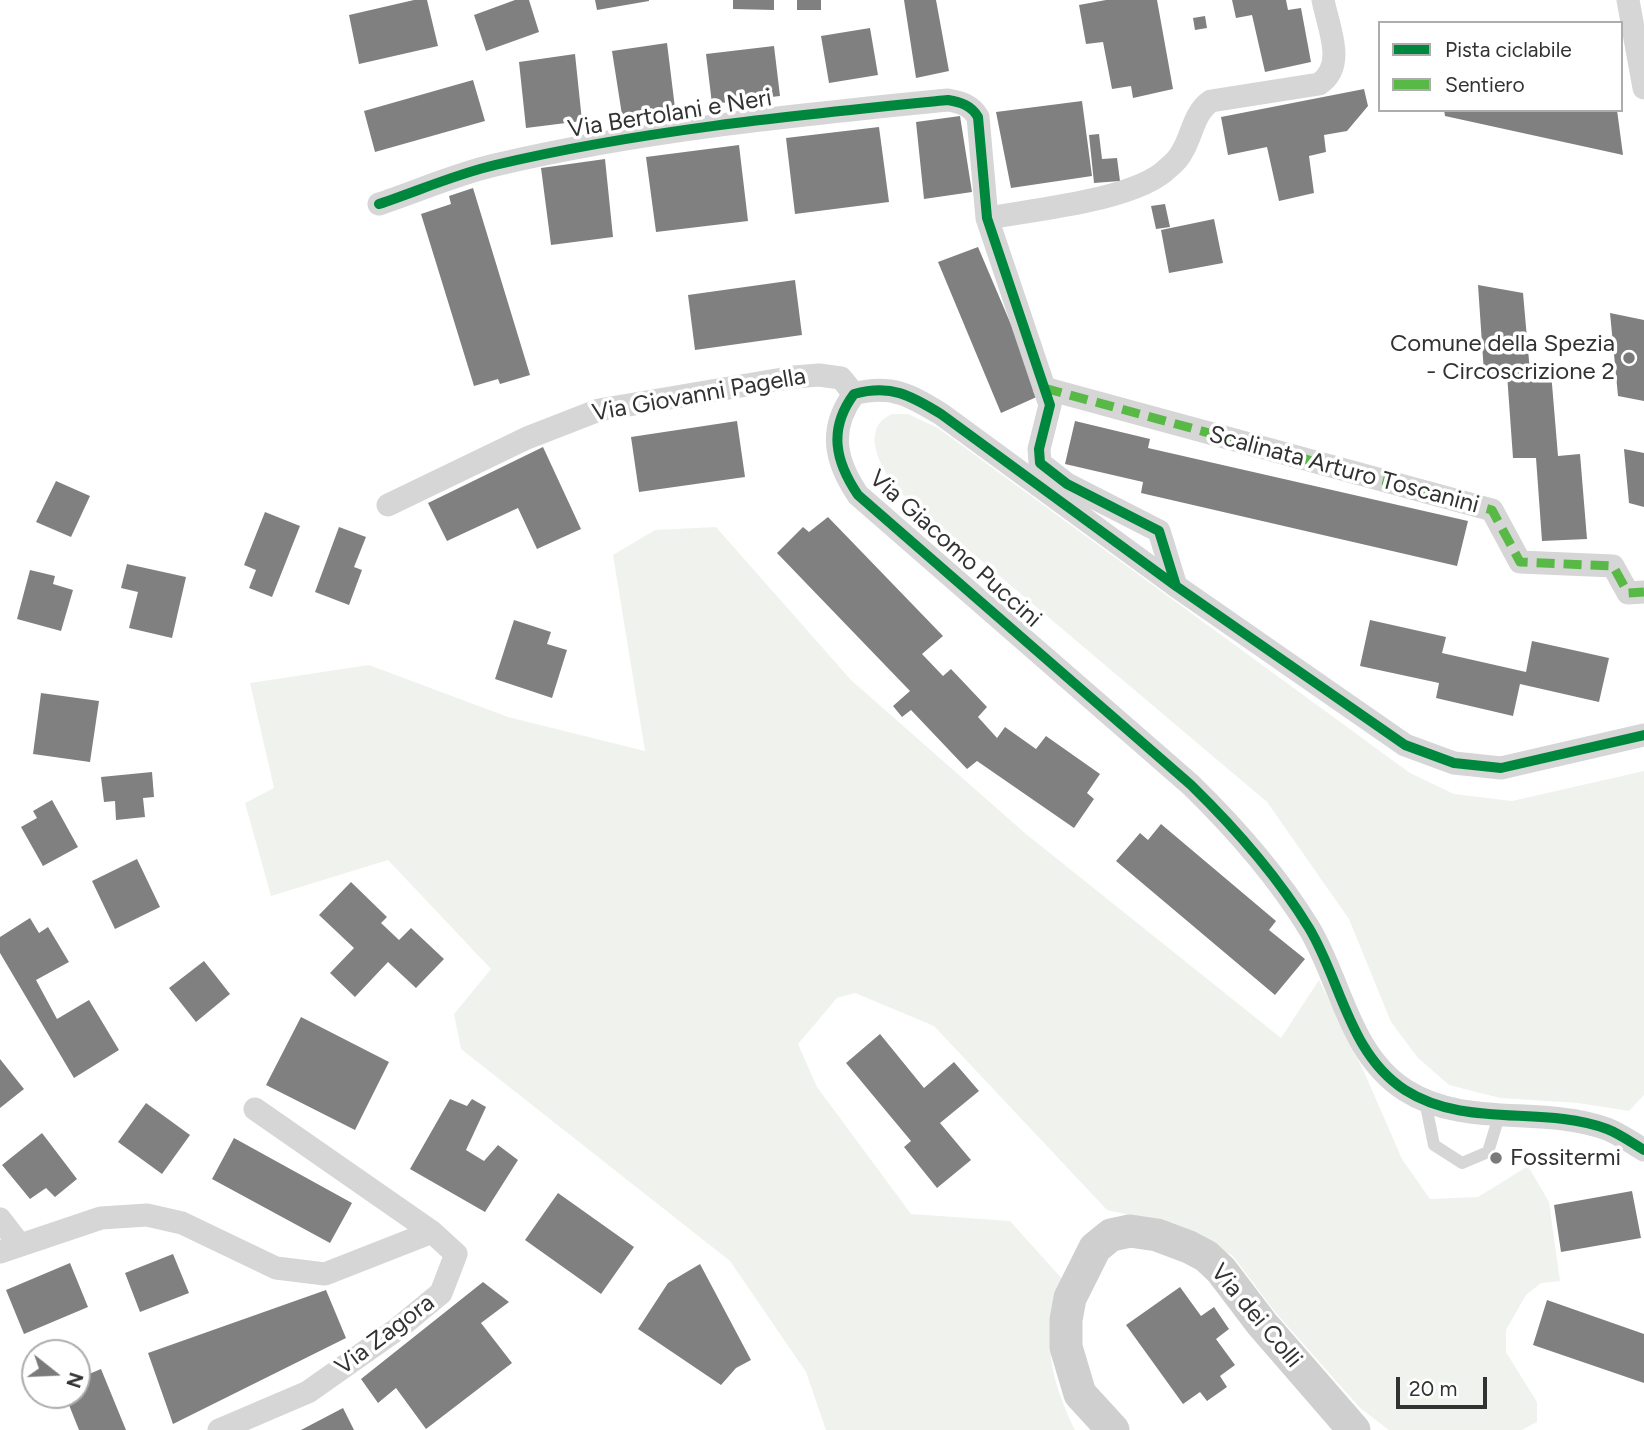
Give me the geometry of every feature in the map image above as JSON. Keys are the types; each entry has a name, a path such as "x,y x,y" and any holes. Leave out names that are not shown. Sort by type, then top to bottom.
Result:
{"street":[{"path":"1176,586 1159,531 1067,484 1040,463 1039,449 1050,404 986,218 1110,196 1147,183 1166,171 1182,153 1200,112 1211,101 1319,84 1327,79 1335,60 1323,0"},
{"path":"1628,0 1644,84"},
{"name":"Via Bertolani e Neri","path":"379,204 494,165 600,143 805,115 948,100 972,109 978,117 986,218"},
{"name":"Via Giovanni Pagella","path":"388,505 527,438 599,410 766,381 819,375 841,378 854,394"},
{"name":"Scalinata Arturo Toscanini","path":"1044,388 1492,510 1520,562 1613,566 1628,593 1644,592"},
{"path":"854,394 872,389 892,391 911,396 941,414 1176,586 1405,745 1435,757 1476,767 1501,768 1644,735"},
{"name":"Via Giacomo Puccini","path":"854,394 841,417 837,431 838,450 844,473 858,495 1191,785 1233,826 1277,878 1311,931 1333,977 1353,1030 1378,1066 1403,1089 1447,1110 1574,1122 1607,1129 1644,1150"},
{"name":"Via Zagora","path":"219,1430 309,1392 396,1330 441,1293 456,1254 432,1231 255,1109"},
{"path":"0,1219 10,1249 101,1217 147,1215 182,1223 276,1268 325,1274 432,1231"},
{"name":"Via dei Colli","path":"1113,1430 1080,1394 1066,1348 1066,1320 1070,1298 1095,1248 1111,1235 1130,1231 1157,1235 1206,1256 1221,1270 1262,1324 1354,1430"}],"lane":[{"path":"1425,1101 1434,1145 1462,1163 1488,1152 1496,1126 1495,1114"}],"shaded area":[{"path":"892,414 908,414 938,428 1410,773 1454,794 1512,801 1644,771 1644,1095 1629,1111 1578,1103 1500,1098 1449,1085 1418,1058 1391,1022 1349,919 1267,802 899,491 886,473 876,451 875,440 876,430 882,421"},
{"path":"716,527 851,680 1026,834 1281,1038 1319,980 1365,1074 1402,1159 1430,1199 1478,1197 1528,1166 1549,1202 1560,1281 1541,1283 1526,1295 1506,1330 1506,1352 1537,1402 1537,1422 1522,1430 1389,1430 1360,1408 1275,1312 1232,1255 1147,1219 1107,1210 934,1026 855,993 837,998 798,1044 817,1087 911,1214 1010,1221 1064,1281 1053,1330 1051,1356 1058,1389 1075,1430 826,1430 806,1372 730,1261 461,1049 454,1014 491,969 388,860 271,896 245,803 274,788 250,683 369,665 508,717 645,751 613,555 655,530"}],"building":[{"path":"414,0 427,0 438,46 359,64 349,15"},
{"path":"515,0 529,0 539,32 486,51 474,15"},
{"path":"595,0 649,0 649,1 597,10"},
{"path":"733,0 774,0 774,10 733,9"},
{"path":"797,0 821,0 821,10 797,10"},
{"path":"904,0 936,0 949,71 916,78"},
{"path":"1106,0 1157,0 1173,89 1133,98 1131,86 1112,89 1103,42 1086,44 1079,5"},
{"path":"1232,0 1286,0 1288,10 1301,8 1311,62 1265,72 1252,15 1236,18"},
{"path":"1205,16 1207,28 1195,30 1193,18"},
{"path":"870,28 878,75 829,83 821,36"},
{"path":"667,43 675,108 622,115 612,51"},
{"path":"774,46 780,96 712,104 706,54"},
{"path":"575,54 582,121 526,128 519,62"},
{"path":"473,80 485,121 375,152 364,111"},
{"path":"1364,89 1368,106 1347,131 1324,135 1326,152 1309,156 1314,193 1279,201 1267,147 1228,155 1221,117"},
{"path":"1082,101 1092,176 1011,188 996,112"},
{"path":"1444,112 1617,112 1623,155 1445,116"},
{"path":"960,116 972,192 924,199 916,122"},
{"path":"879,127 889,202 795,214 786,138"},
{"path":"1099,134 1102,159 1117,158 1120,181 1094,183 1089,135"},
{"path":"739,145 748,221 656,232 646,157"},
{"path":"605,159 613,237 551,245 541,168"},
{"path":"473,188 530,375 500,384 498,379 474,386 421,214 451,204 449,196"},
{"path":"1165,204 1170,227 1156,229 1151,206"},
{"path":"1214,219 1223,263 1169,273 1161,230"},
{"path":"978,247 1041,395 1001,413 938,262"},
{"path":"795,280 802,335 695,350 688,295"},
{"path":"1478,285 1523,293 1530,372 1551,372 1558,456 1580,454 1587,539 1542,541 1536,458 1513,458 1507,374 1484,373"},
{"name":"Comune della Spezia - Circoscrizione 2","path":"1610,313 1644,320 1644,401 1618,396"},
{"path":"737,421 745,477 639,492 631,437"},
{"path":"1075,421 1150,439 1148,448 1468,521 1457,566 1141,493 1143,482 1065,464"},
{"path":"543,447 581,529 537,549 518,508 447,541 428,503"},
{"path":"1624,449 1644,453 1644,507 1629,503"},
{"path":"56,481 90,496 71,537 36,522"},
{"path":"265,512 300,526 272,597 249,588 256,570 244,565"},
{"path":"828,517 943,636 922,654 943,676 951,669 987,707 978,717 997,738 1005,727 1036,749 1046,736 1100,774 1087,793 1094,799 1074,828 977,761 967,769 911,710 902,717 893,706 910,691 777,553 803,527 809,532"},
{"path":"339,527 366,537 354,567 362,570 349,605 315,592"},
{"path":"127,564 186,577 172,638 129,628 138,592 121,588"},
{"path":"30,570 55,576 53,584 73,590 61,631 17,619"},
{"path":"514,620 551,632 547,644 567,650 552,698 495,679"},
{"path":"1370,620 1446,637 1442,653 1526,672 1532,641 1609,658 1599,702 1520,684 1513,716 1436,698 1439,683 1360,666"},
{"path":"41,693 99,701 90,762 33,754"},
{"path":"152,772 154,797 143,798 145,817 116,820 115,801 104,802 101,777"},
{"path":"52,800 78,847 43,866 21,827 37,818 33,811"},
{"path":"1161,824 1276,921 1269,930 1305,959 1275,995 1116,861 1140,833 1148,840"},
{"path":"137,859 160,907 115,929 92,881"},
{"path":"351,882 387,917 381,923 399,940 411,928 444,959 416,988 388,962 355,997 330,973 354,948 319,915"},
{"path":"30,918 39,933 48,927 69,962 36,980 57,1019 89,1000 119,1050 74,1078 0,953 0,937"},
{"path":"204,961 230,994 196,1022 169,988"},
{"path":"301,1017 389,1062 355,1130 266,1085"},
{"path":"880,1034 924,1088 954,1062 979,1091 940,1123 971,1160 937,1188 904,1147 911,1141 846,1063"},
{"path":"0,1059 24,1089 0,1108"},
{"path":"450,1099 467,1106 472,1099 486,1107 466,1150 484,1161 498,1145 518,1160 485,1212 410,1169"},
{"path":"146,1103 190,1135 162,1174 118,1142"},
{"path":"42,1133 77,1179 55,1197 46,1188 30,1199 2,1165"},
{"path":"234,1138 352,1203 330,1243 212,1179"},
{"path":"1632,1191 1641,1238 1561,1252 1554,1205"},
{"path":"558,1193 634,1247 601,1294 525,1240"},
{"path":"173,1254 189,1293 140,1312 125,1273"},
{"path":"70,1263 88,1307 24,1334 6,1290"},
{"path":"700,1264 751,1360 736,1368 721,1385 638,1329 668,1283"},
{"path":"483,1282 509,1302 481,1323 512,1363 426,1429 396,1388 378,1403 361,1379"},
{"path":"1180,1287 1201,1316 1214,1307 1229,1329 1216,1339 1235,1365 1220,1376 1227,1387 1207,1401 1200,1392 1183,1404 1126,1325"},
{"path":"326,1290 346,1338 173,1424 148,1353"},
{"path":"1547,1300 1644,1334 1644,1383 1533,1345"},
{"path":"101,1369 126,1430 79,1430 71,1409 91,1409 91,1373"},
{"path":"343,1408 354,1430 301,1430"}],"marked path":[{"path":"1044,388 1492,510 1520,562 1613,566 1628,593 1644,592"}],"cycle path":[{"path":"379,204 480,169 607,142 720,125 948,100 965,105 978,117 987,218 1050,405 1039,449 1040,463 1067,484 1159,531 1176,586"},
{"path":"1644,735 1501,768 1454,763 1405,745 1176,586 930,407 900,393 867,391 854,394 840,420 840,457 858,495 1191,785 1254,853 1309,928 1358,1037 1386,1075 1405,1090 1429,1102 1453,1109 1582,1122 1612,1131 1644,1150"}],"place":[{"name":"Comune della Spezia - Circoscrizione 2","path":"1629,358"},
{"name":"Fossitermi","path":"1496,1158"}]}
